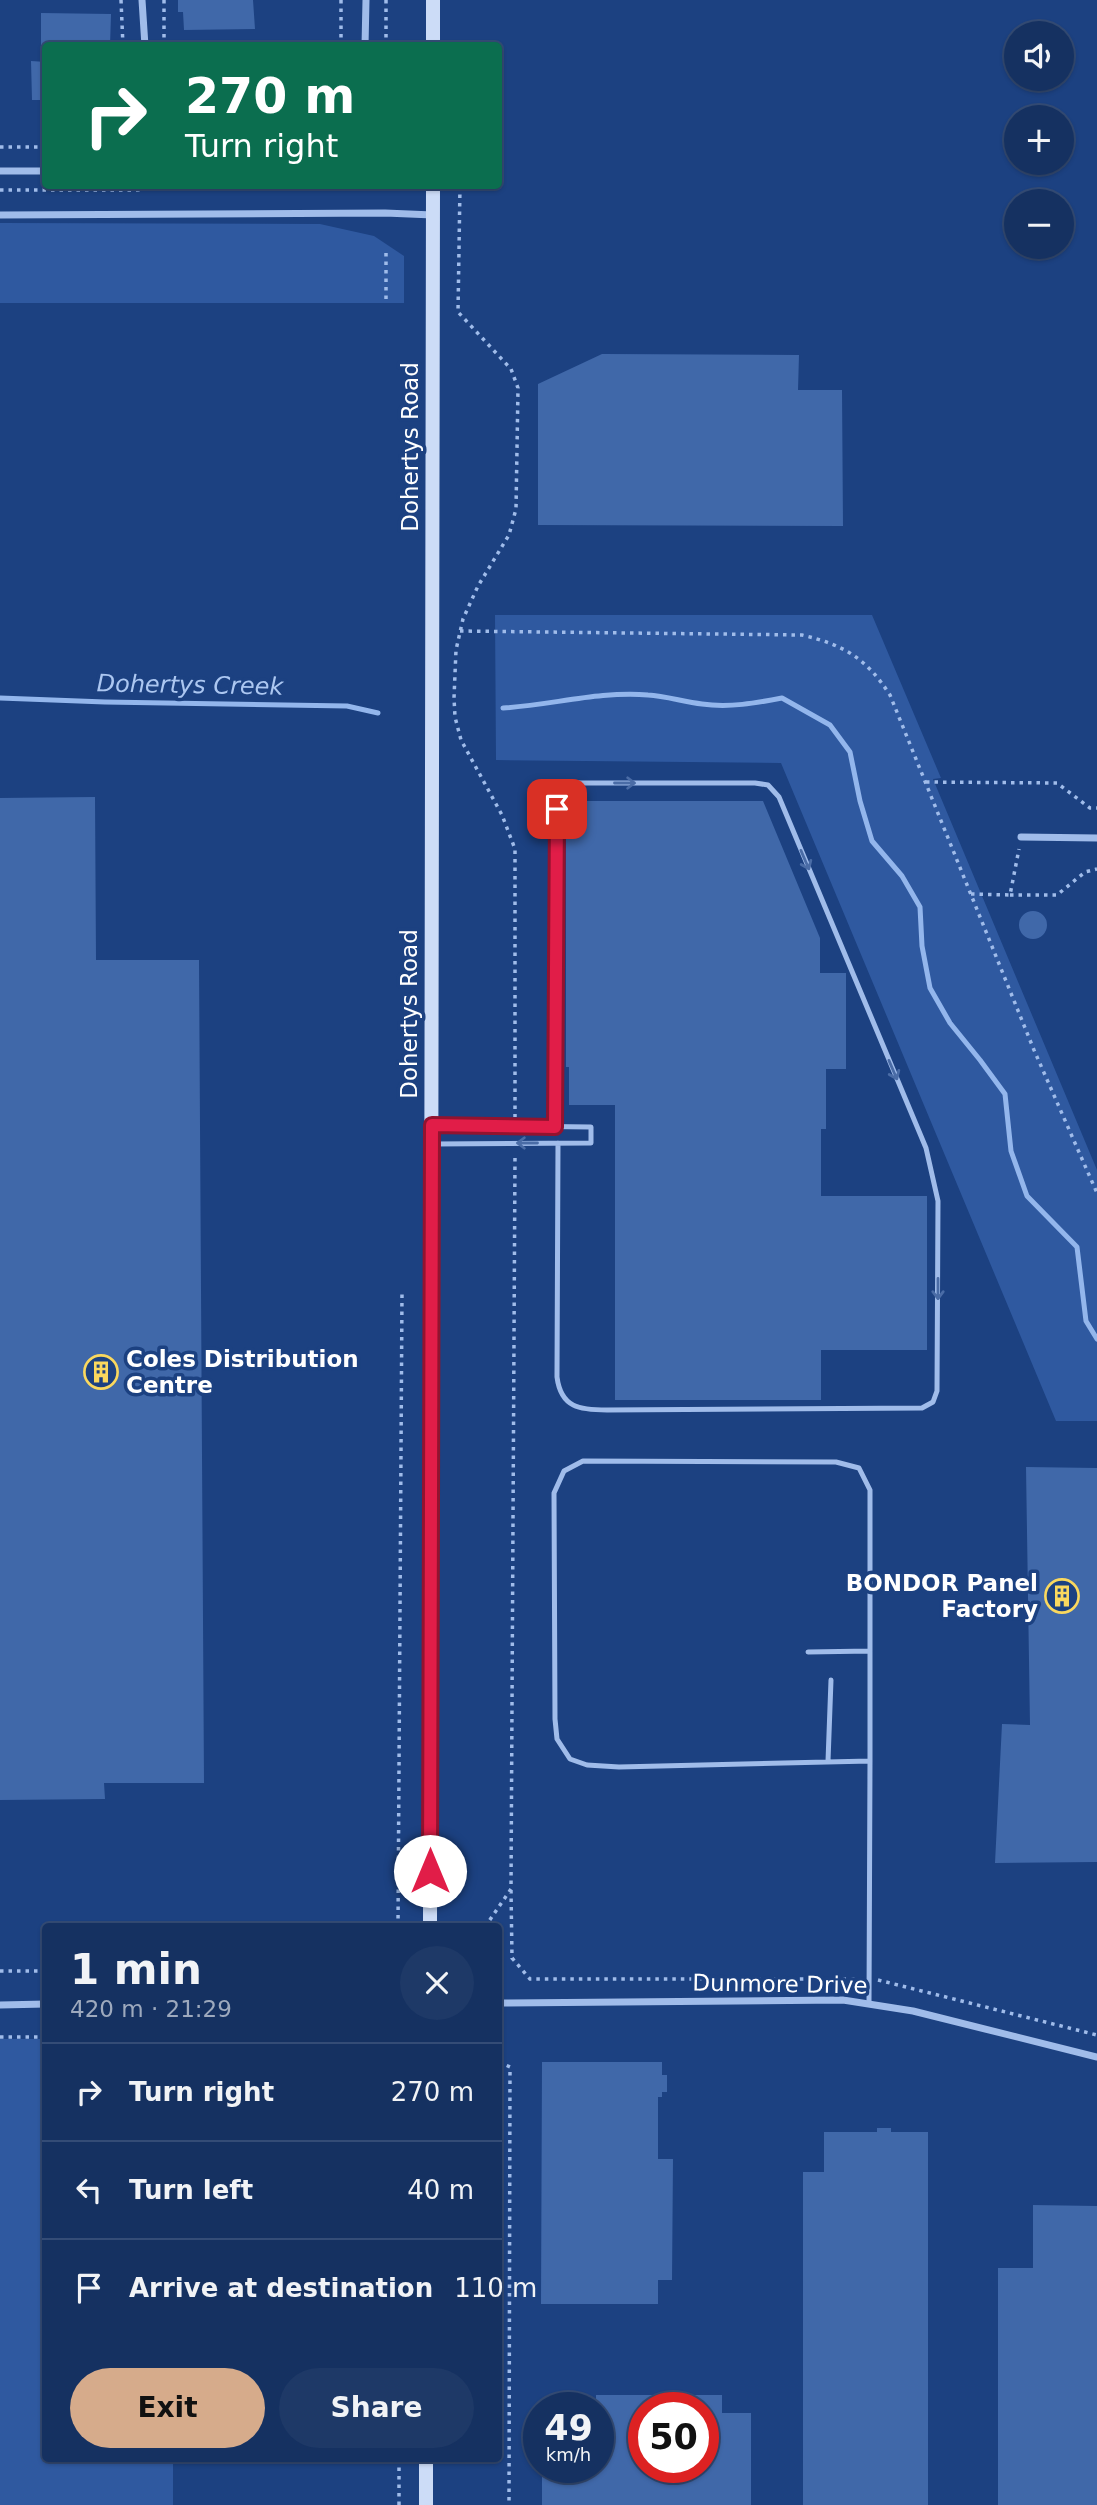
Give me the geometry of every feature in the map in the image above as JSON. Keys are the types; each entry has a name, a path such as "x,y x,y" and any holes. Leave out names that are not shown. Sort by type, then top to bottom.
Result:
{"main road":[{"path":"433,0 433,42"},
{"name":"Dohertys Road","path":"430,1923 433,189"},
{"path":"426,2462 426,2505"}],"street":[{"path":"142,0 145,42"},
{"path":"365,42 366,0"},
{"path":"0,171 42,171"},
{"path":"0,215 433,215"},
{"path":"1021,837 1097,838"},
{"name":"Dunmore Drive","path":"502,2003 843,2000 913,2011 1097,2057"},
{"path":"0,2004 42,2004"}],"lane":[{"path":"555,1127 558,783 768,785 779,797 926,1148 938,1201 937,1391 933,1402 922,1408 607,1410 580,1409 570,1404 561,1393 556,1377 558,1143"},
{"path":"432,1125 591,1127 591,1143 432,1144"},
{"path":"869,2004 870,1760 870,1490 859,1468 836,1462 583,1461 564,1471 554,1493 555,1719 557,1739 570,1759 587,1765 619,1767 870,1760"},
{"path":"808,1652 870,1651"},
{"path":"828,1761 831,1680"}],"path":[{"path":"121,0 123,42"},
{"path":"164,0 164,42"},
{"path":"341,0 341,42"},
{"path":"386,0 386,42"},
{"path":"0,148 42,147"},
{"path":"0,190 54,189"},
{"path":"460,189 458,312 511,369 518,388 516,509 509,535 478,586 463,619 456,650 455,717 461,740 502,815 515,849 515,1126"},
{"path":"386,253 386,299"},
{"path":"460,631 802,635 831,642 855,654 876,673 890,695 1034,1050 1097,1193"},
{"path":"925,782 1057,783 1090,808 1097,808"},
{"path":"1010,895 1021,837"},
{"path":"971,894 1056,895 1085,872 1097,869"},
{"path":"515,1143 512,1958 530,1979 869,1979 1097,2035"},
{"path":"398,1923 402,1293"},
{"path":"488,1923 511,1889"},
{"path":"0,1971 42,1971"},
{"path":"0,2037 42,2037"},
{"path":"502,2063 510,2067 509,2505"},
{"path":"398,2462 398,2505"}],"shaded area":[{"path":"0,223 320,224 374,236 404,256 404,303 0,303"},
{"path":"495,615 872,615 941,778 933,779 1097,1170 1097,1421 1056,1421 781,763 496,760"},
{"path":"0,2039 42,2039 42,2462 173,2462 173,2505 0,2505"}],"building":[{"path":"178,0 253,0 255,29 184,30 183,12 178,12"},
{"path":"41,13 111,14 110,42 42,42 41,53"},
{"path":"31,61 42,62 42,100 32,100"},
{"path":"41,107 42,107 42,144"},
{"path":"602,354 799,355 798,390 842,390 843,526 538,525 538,384"},
{"name":"Coles Distribution Centre","path":"95,797 96,960 199,960 204,1783 104,1783 105,1799 0,1800 0,798"},
{"path":"566,801 763,801 820,938 820,973 846,973 846,1069 826,1069 826,1129 821,1129 821,1196 927,1196 927,1350 821,1350 821,1400 615,1400 615,1105 569,1105 569,1067 566,1067"},
{"path":"1033,911 1043,915 1047,925 1043,935 1033,939 1023,935 1019,925 1023,915"},
{"name":"BONDOR Panel Factory","path":"1026,1467 1097,1468 1097,1862 995,1863 1002,1724 1030,1725"},
{"path":"542,2062 662,2062 662,2075 667,2075 667,2092 662,2092 662,2097 658,2097 658,2159 673,2159 672,2280 658,2280 658,2304 541,2304"},
{"path":"877,2128 891,2128 891,2132 928,2132 928,2505 803,2505 803,2172 824,2172 824,2132 877,2132"},
{"path":"1033,2205 1097,2206 1097,2505 998,2505 998,2268 1033,2268"},
{"path":"614,2395 628,2395 628,2483 719,2483 719,2395 722,2395 722,2413 751,2413 751,2505 542,2505 542,2483 614,2483"}],"waterway":[{"name":"Dohertys Creek","path":"503,708 630,694 712,705 782,698 830,725 850,752 872,841 902,876 920,907 922,946 930,988 950,1023 1005,1094 1011,1151 1027,1196 1077,1247 1086,1321 1097,1339"},
{"name":"Dohertys Creek","path":"0,698 347,706 378,713"}],"place":[{"name":"Coles Distribution Centre","path":"101,1372"},
{"name":"BONDOR Panel Factory","path":"1062,1596"}],"route":[{"path":"430,1871 432,1125 555,1127 557,809"}]}
